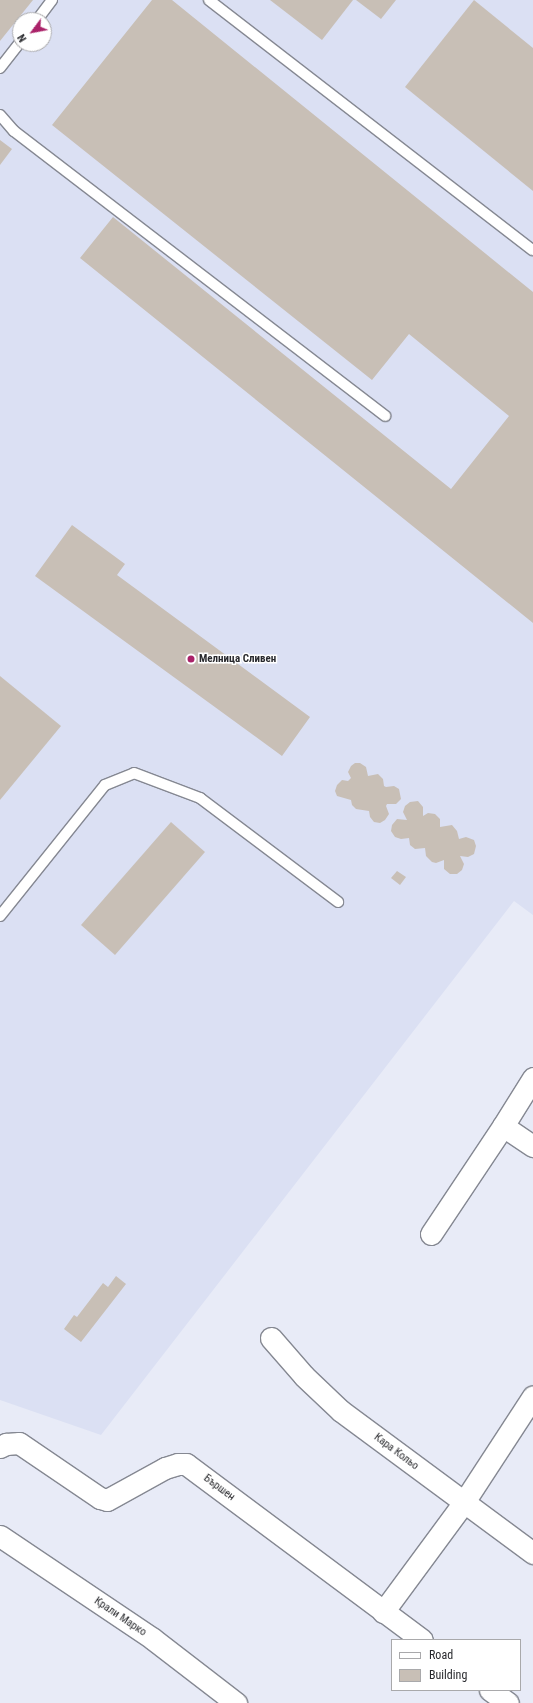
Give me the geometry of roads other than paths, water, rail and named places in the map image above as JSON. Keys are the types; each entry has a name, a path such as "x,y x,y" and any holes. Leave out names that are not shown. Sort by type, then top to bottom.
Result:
{"street":[{"path":"431,1234 533,1078"},
{"path":"503,1126 533,1146"},
{"name":"Кара Кольо","path":"271,1338 304,1376 341,1411 533,1553"},
{"path":"383,1612 464,1502 533,1396"},
{"name":"Бършен","path":"0,1447 6,1444 19,1443 100,1498 107,1500 166,1468 178,1464 186,1464 421,1639"},
{"name":"Крали Марко","path":"0,1536 153,1639 236,1703"},
{"path":"491,1691 508,1703"}],"lane":[{"path":"43,12 52,0"},
{"path":"209,0 533,250"},
{"path":"0,68 12,52"},
{"path":"0,115 14,131 385,416"},
{"path":"0,916 105,786 134,774 200,798 338,902"}],"place":[{"name":"Мелница Сливен","path":"191,659"}]}
